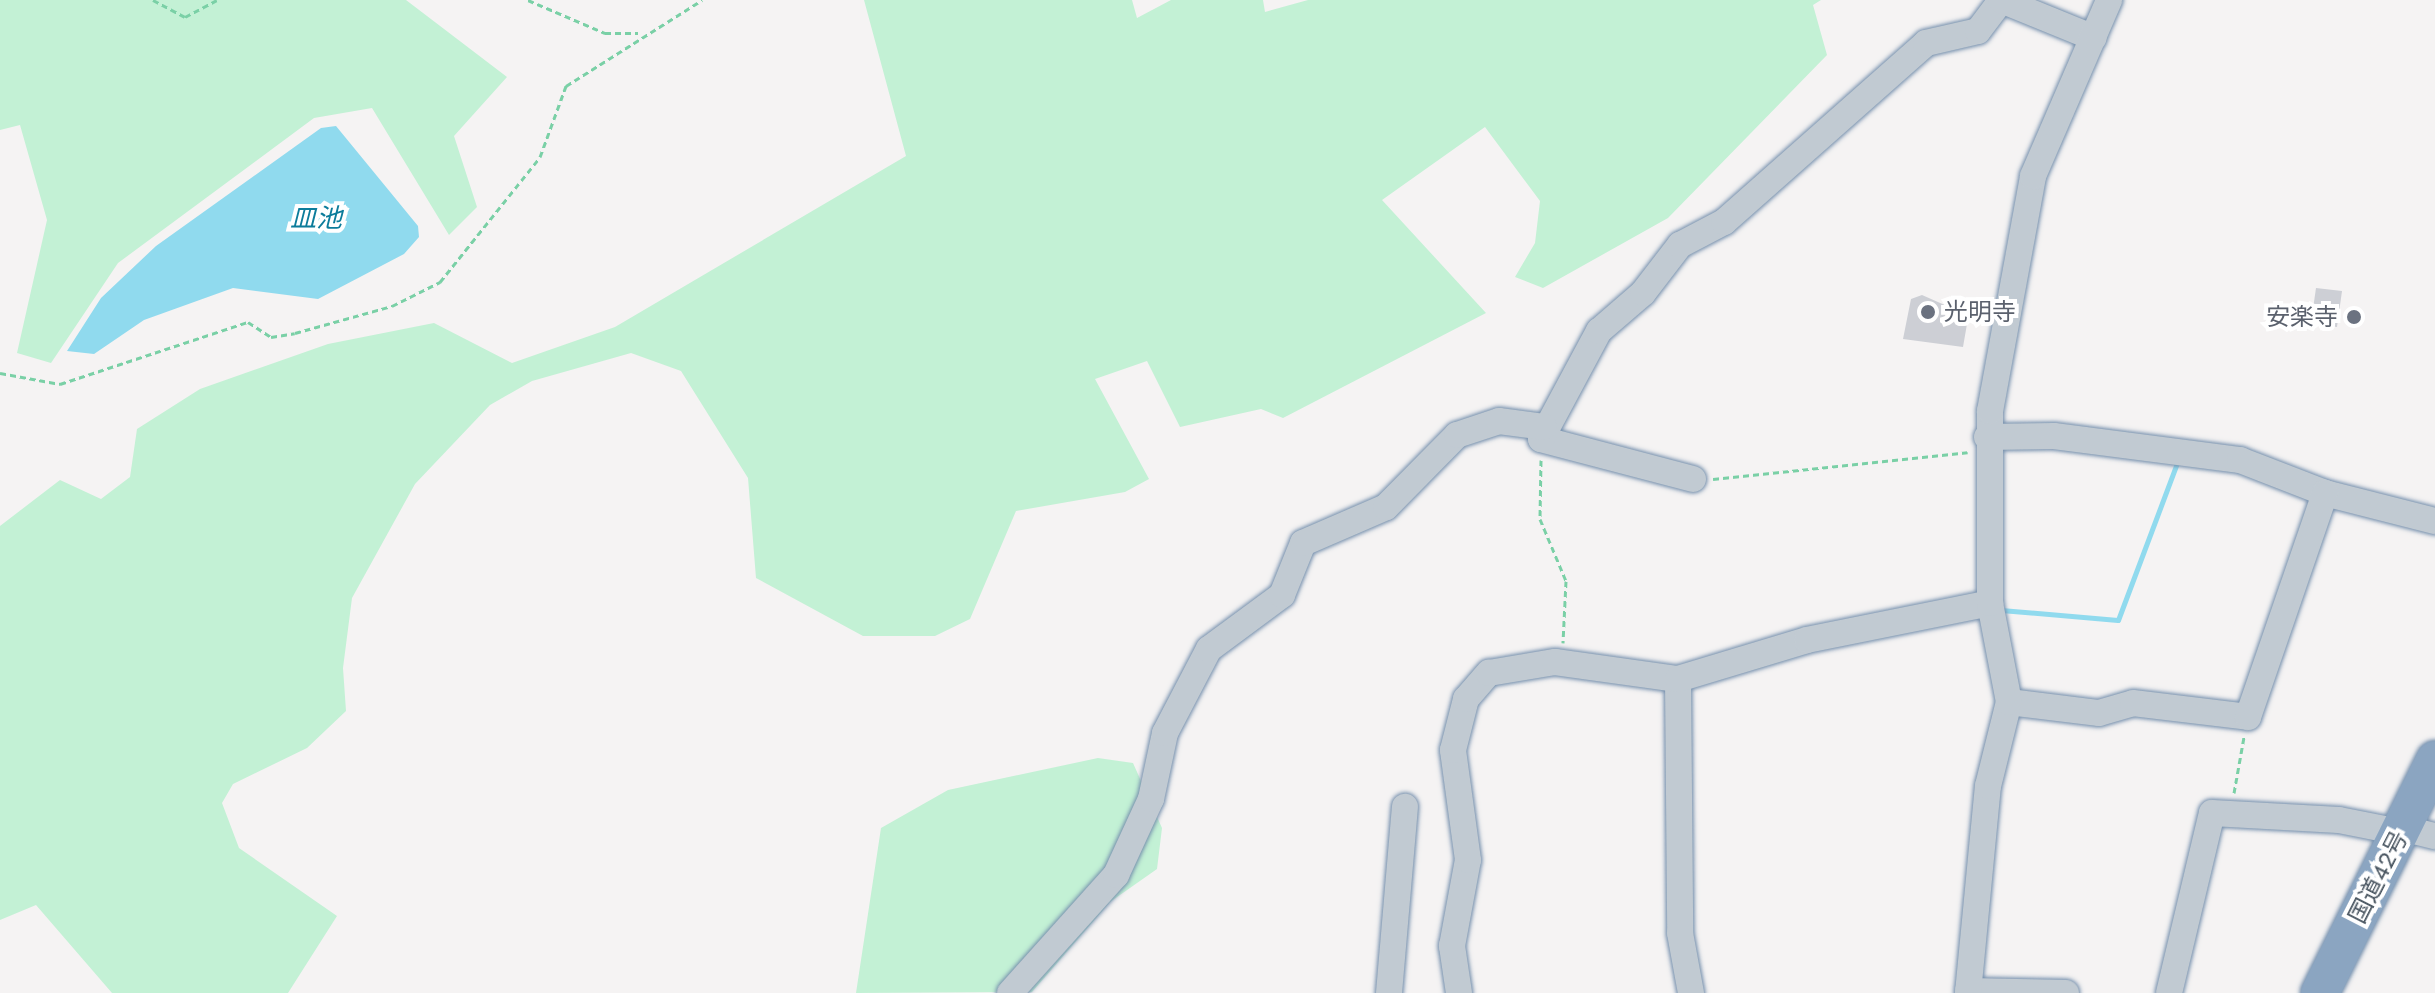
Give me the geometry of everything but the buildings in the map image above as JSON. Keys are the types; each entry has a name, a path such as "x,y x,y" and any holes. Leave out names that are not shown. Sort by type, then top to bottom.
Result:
{"highway":[{"name":"国道42号","path":"2320,993 2413,832 2435,760"}],"street":[{"path":"1542,433 1599,331 1643,293 1674,251 1724,222 1926,43 1978,31 2001,0 2094,38"},
{"path":"2066,993 1968,992 1988,786 2009,702 1990,603 1987,442 2033,176 2109,0"},
{"path":"1010,993 1116,875 1151,799 1165,733 1209,649 1282,595 1303,543 1386,507 1457,435 1499,421 1693,479"},
{"path":"1987,442 2054,436 2240,460 2325,493 2435,521"},
{"path":"2009,702 2099,713 2133,703 2248,717 2325,493"},
{"path":"1459,993 1452,946 1468,860 1453,750 1466,699 1489,673 1559,663 1678,679 1807,640 1990,603"},
{"path":"1678,679 1680,933 1691,993"},
{"path":"1389,993 1405,807"},
{"path":"2169,993 2205,819 2231,812 2413,832"}],"path":[{"path":"153,0 185,17 217,0"},
{"path":"528,0 605,33 639,33"},
{"path":"0,373 60,384 248,322 271,337 295,333 392,306 440,282 540,157 566,86 639,33 702,0"},
{"path":"1542,433 1540,519 1566,581 1559,663"},
{"path":"1693,479 1987,442"},
{"path":"2231,812 2248,717"}],"green space":[{"path":"0,0 406,0 507,77 454,136 477,207 449,235 372,108 314,118 118,263 51,363 17,353 47,220 20,125 0,130"},
{"path":"864,0 1132,0 1137,18 1171,0 1263,0 1265,12 1308,0 1821,0 1813,5 1827,55 1668,218 1543,288 1515,277 1535,243 1540,201 1485,127 1382,200 1486,313 1283,418 1261,409 1180,427 1147,361 1095,379 1149,479 1125,492 1016,511 970,619 935,636 863,636 756,578 748,478 681,371 631,353 532,381 490,405 415,484 352,598 343,668 346,711 307,748 233,784 222,803 239,848 337,916 288,993 112,993 36,905 0,920 0,526 60,480 101,499 130,477 137,429 200,389 328,344 434,323 512,363 615,327 906,156"},
{"path":"1098,758 1133,763 1162,828 1157,869 1110,902 1032,992 856,993 881,828 948,790"}],"water":[{"name":"皿池","path":"336,126 418,226 419,237 404,254 318,299 233,288 144,320 94,354 67,351 101,298 156,246 321,128"}],"waterway":[{"path":"2001,610 2118,620 2177,463"}],"place":[{"name":"光明寺","path":"1928,312"},
{"name":"安楽寺","path":"2354,317"}]}
